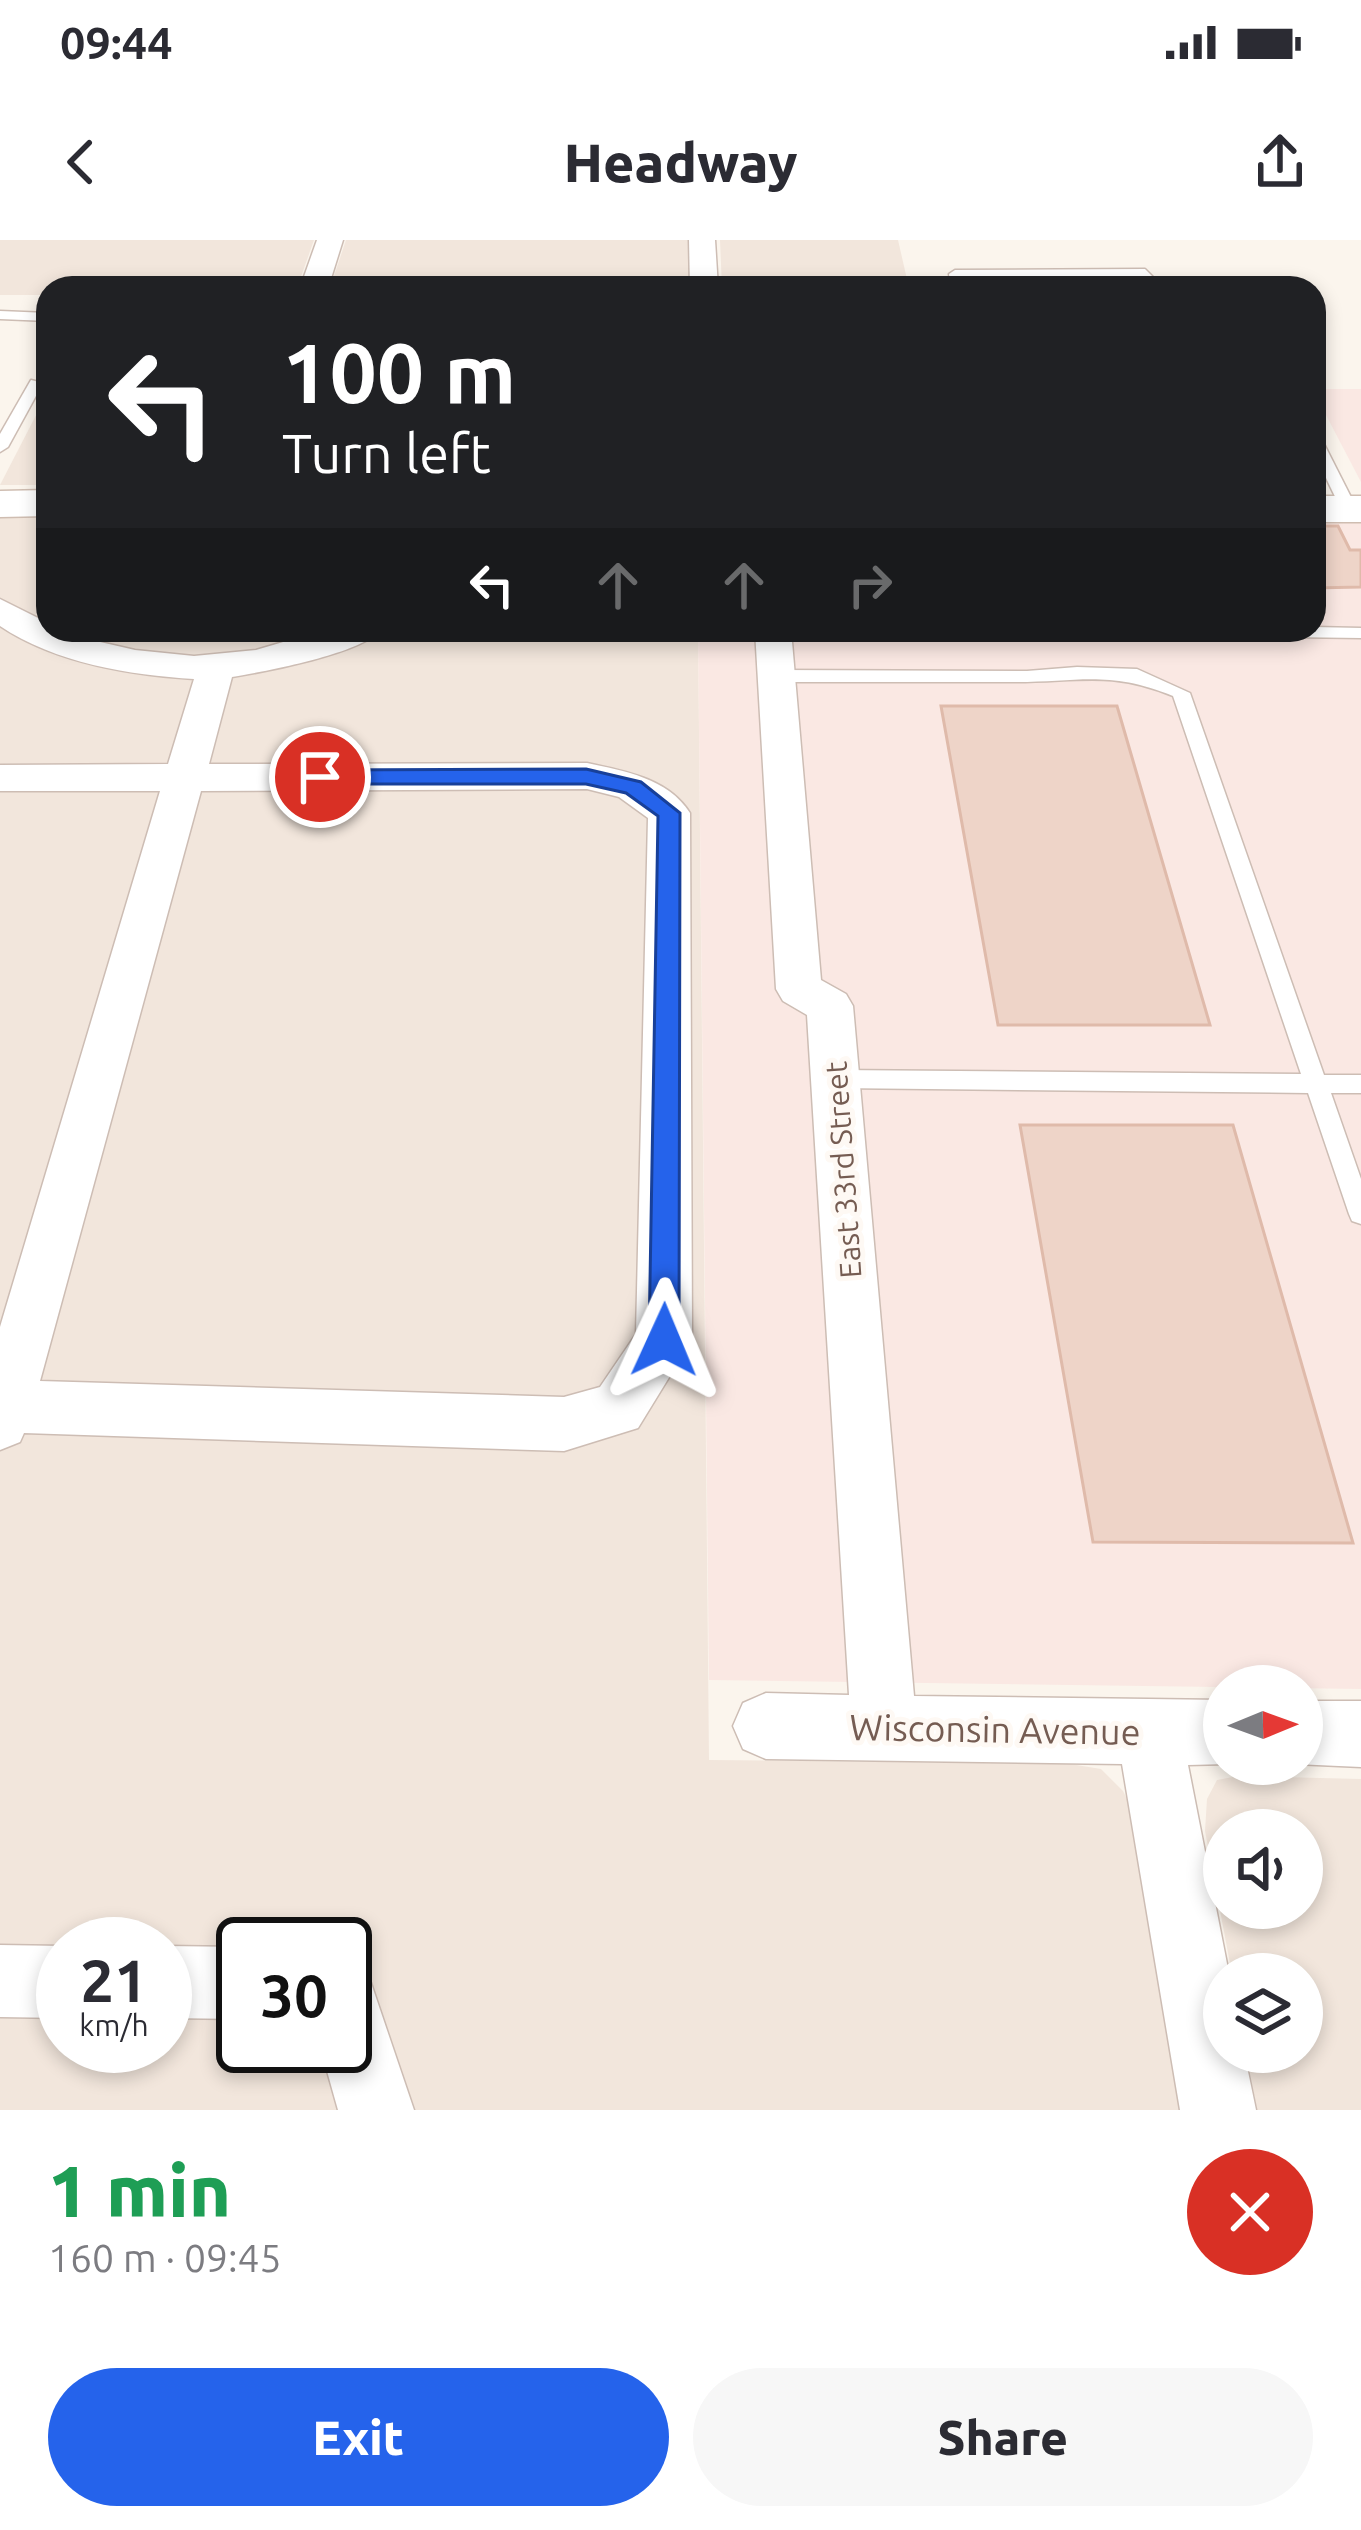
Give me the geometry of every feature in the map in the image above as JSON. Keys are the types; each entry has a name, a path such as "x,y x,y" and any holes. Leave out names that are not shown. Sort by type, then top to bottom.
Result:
{"street":[{"path":"318,276 330,240"},
{"path":"702,240 704,276"},
{"path":"0,505 36,504"},
{"path":"0,610 36,631"},
{"path":"57,642 126,658 216,668 316,642"},
{"name":"East 33rd Street","path":"775,653 799,988 830,1006 884,1727"},
{"path":"0,778 187,777 586,776 633,787 669,813 664,1340 618,1409 564,1424 2,1411 187,777 216,668"},
{"name":"Wisconsin Avenue","path":"766,1726 1203,1733"},
{"path":"1150,1732 1218,2110"},
{"path":"1323,1734 1361,1734"},
{"path":"0,1981 36,1982"},
{"path":"365,2073 376,2110"}],"lane":[{"path":"955,276 1147,276"},
{"path":"0,315 36,316"},
{"path":"0,447 36,383"},
{"path":"1326,468 1342,509"},
{"path":"1326,633 1356,633 1361,652"},
{"path":"775,653 1027,677 1077,672 1138,675 1181,693 1361,1214"},
{"path":"836,1079 1361,1084"}],"shaded area":[{"path":"0,240 314,240 301,276 36,276 36,295 0,295"},
{"path":"346,240 691,240 692,276 334,276"},
{"path":"720,240 898,240 906,276 722,276"},
{"path":"1326,389 1361,389 1361,482 1326,415"},
{"path":"36,415 36,485 0,485"},
{"path":"0,511 36,512 36,642 698,642 709,1760 1070,1764 1101,1769 1123,1791 1143,1831 1191,2110 0,2110"},
{"path":"1326,522 1361,522 1361,1689 1323,1688 1323,1665 1203,1665 1203,1687 709,1680 698,642 1326,642"},
{"path":"1323,1778 1361,1779 1361,2110 1257,2110 1250,2073 1323,2073 1323,1953 1228,1953 1224,1929 1323,1929 1323,1809 1206,1809 1214,1785 1323,1785"}],"building":[{"path":"1326,526 1338,526 1350,550 1361,550 1361,587 1326,588"},
{"path":"941,706 1117,706 1210,1025 998,1025"},
{"path":"1020,1125 1233,1125 1353,1543 1093,1542"}],"route":[{"path":"320,777 586,776 633,787 669,813 664,1340"}]}
